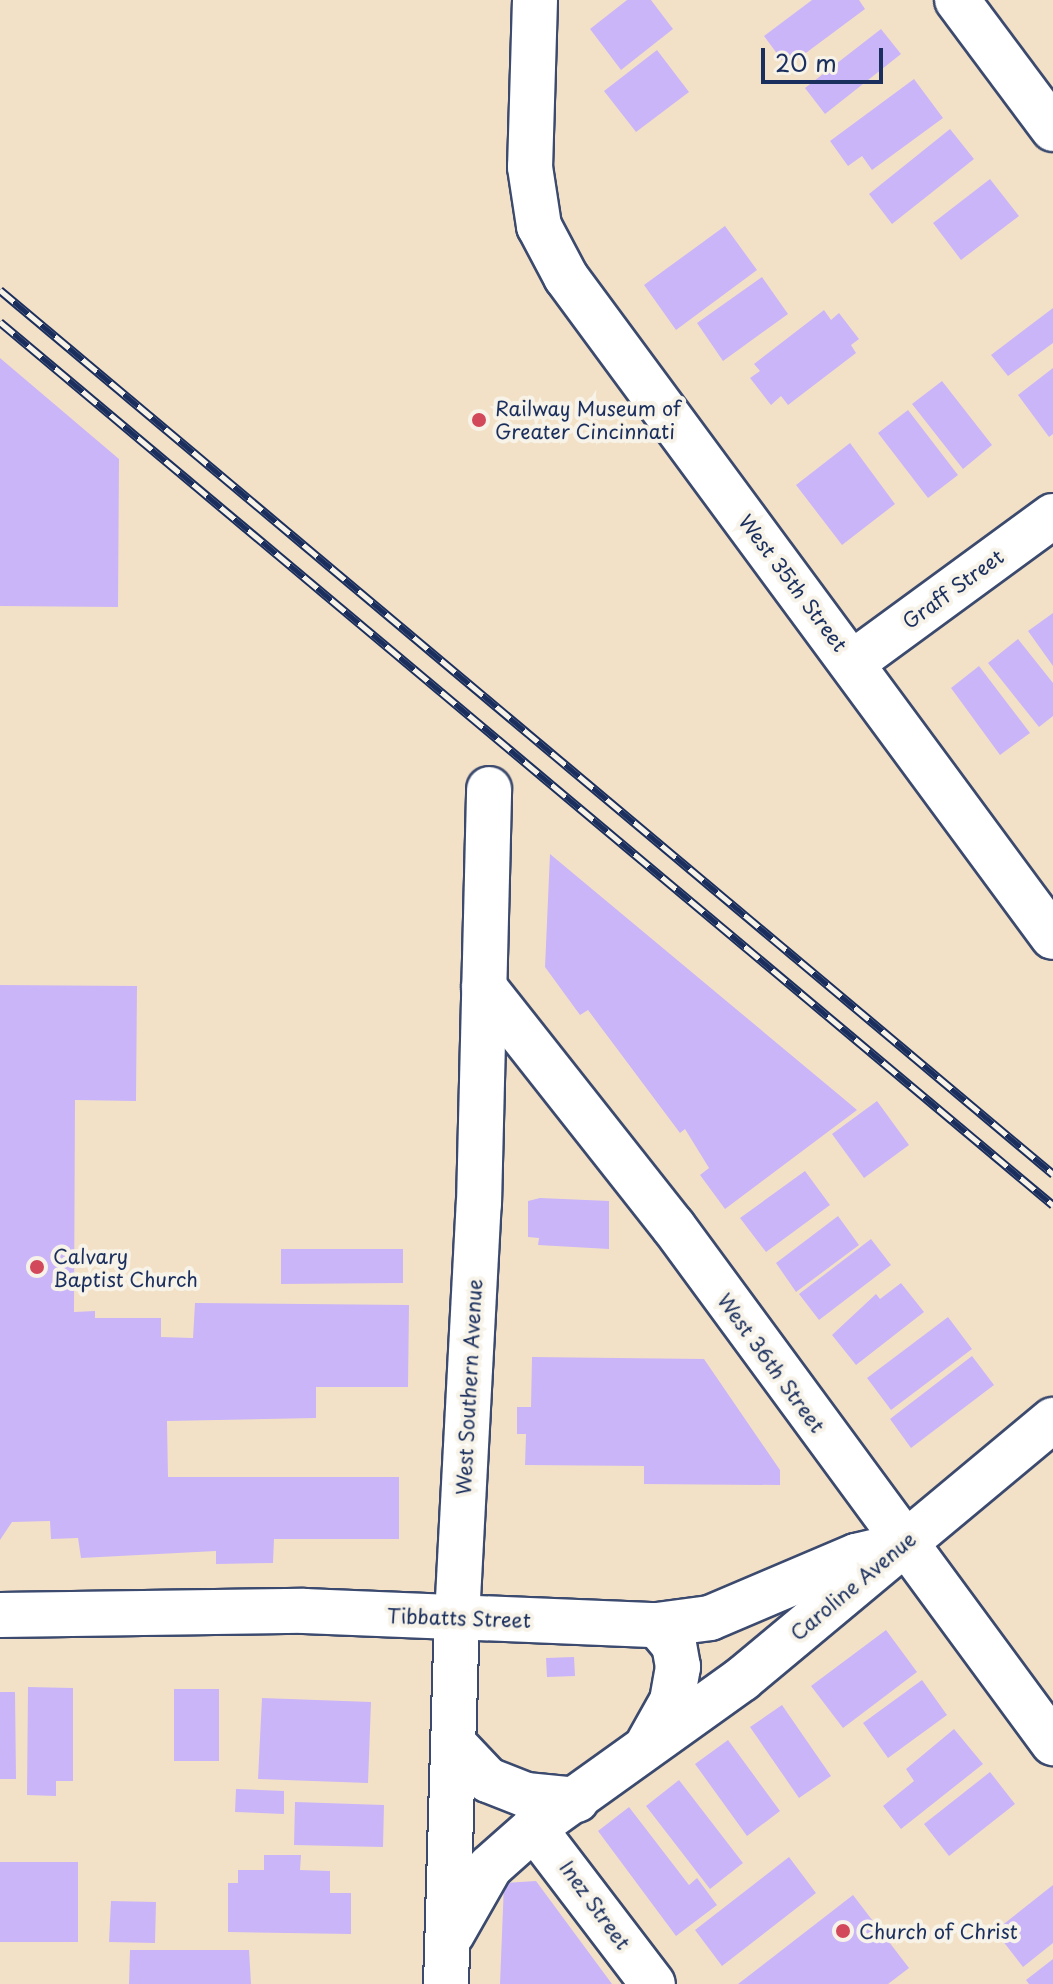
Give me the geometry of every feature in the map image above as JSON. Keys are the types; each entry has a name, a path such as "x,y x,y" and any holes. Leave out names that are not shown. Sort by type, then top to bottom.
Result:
{"street":[{"name":"West 35th Street","path":"535,0 530,167 539,226 566,277 1053,937"},
{"path":"957,0 1053,129"},
{"name":"Graff Street","path":"852,663 1053,516"},
{"name":"West Southern Avenue","path":"447,1964 457,1618 479,1204 489,789"},
{"name":"West 36th Street","path":"484,987 673,1226 903,1545 1053,1743"},
{"name":"Caroline Avenue","path":"447,1964 490,1867 534,1828 742,1679 1053,1420"},
{"name":"Tibbatts Street","path":"0,1615 304,1611 657,1625 710,1618 856,1556 903,1545"},
{"name":"Caroline Avenue","path":"647,1745 672,1701 678,1667 674,1645 657,1625"},
{"path":"453,1743 488,1780 526,1795 577,1800"},
{"name":"Inez Street","path":"534,1828 653,1984"}],"building":[{"path":"627,0 651,0 673,29 621,70 590,29"},
{"path":"812,0 859,0 865,9 787,67 764,36"},
{"path":"881,29 901,54 825,114 805,88"},
{"path":"657,50 689,92 636,132 604,91"},
{"path":"914,79 943,118 872,170 862,156 848,166 830,141"},
{"path":"950,129 974,159 892,224 869,194"},
{"path":"990,179 1019,216 961,260 933,223"},
{"path":"725,226 757,270 676,330 644,285"},
{"path":"762,277 788,314 723,361 697,323"},
{"path":"1053,308 1053,343 1008,376 991,355"},
{"path":"824,310 831,320 839,313 859,339 851,345 856,353 788,405 781,396 771,405 750,378 760,371 754,364"},
{"path":"0,358 119,459 118,607 0,606"},
{"path":"1053,368 1053,434 1049,437 1018,395"},
{"path":"942,381 992,445 963,469 912,404"},
{"path":"908,410 958,475 928,498 878,433"},
{"path":"850,443 895,504 842,545 796,485"},
{"path":"1053,613 1053,666 1028,631"},
{"path":"1018,639 1053,683 1053,716 1039,727 988,663"},
{"path":"979,666 1030,733 1000,755 951,688"},
{"path":"550,854 857,1110 725,1209 700,1175 709,1168 685,1129 680,1133 588,1010 580,1015 545,967"},
{"name":"Calvary Baptist Church","path":"0,985 137,986 136,1101 75,1100 74,1312 95,1311 95,1318 161,1318 161,1337 193,1338 195,1303 409,1305 408,1387 316,1387 316,1418 167,1421 168,1477 399,1477 399,1539 274,1539 273,1563 216,1564 216,1551 81,1558 78,1538 51,1539 50,1521 12,1522 0,1540"},
{"path":"877,1101 909,1145 864,1178 832,1134"},
{"path":"805,1171 830,1205 766,1252 740,1218"},
{"path":"540,1198 609,1201 609,1249 538,1245 539,1238 528,1237 528,1201"},
{"path":"838,1216 859,1245 796,1292 776,1263"},
{"path":"871,1239 891,1265 819,1320 799,1294"},
{"path":"281,1249 403,1249 403,1283 281,1284"},
{"path":"901,1283 924,1312 856,1365 832,1335 876,1294 880,1299"},
{"path":"948,1317 972,1349 891,1410 867,1378"},
{"path":"972,1356 994,1385 911,1448 890,1419"},
{"path":"532,1357 704,1359 780,1470 780,1485 644,1484 644,1466 525,1465 526,1434 517,1434 517,1407 531,1407"},
{"path":"886,1630 917,1672 843,1728 811,1686"},
{"path":"574,1657 575,1676 547,1677 546,1658"},
{"path":"922,1680 947,1715 888,1758 863,1723"},
{"path":"28,1687 73,1688 73,1781 56,1781 56,1796 27,1795"},
{"path":"174,1689 219,1689 219,1761 174,1761"},
{"path":"0,1692 15,1692 16,1779 0,1779"},
{"path":"262,1698 371,1702 368,1783 258,1779"},
{"path":"782,1705 831,1776 799,1798 750,1727"},
{"path":"954,1729 983,1764 901,1829 883,1806 914,1781 906,1769"},
{"path":"728,1740 780,1811 747,1836 695,1764"},
{"path":"990,1772 1015,1804 949,1856 924,1824"},
{"path":"679,1780 743,1863 710,1889 646,1806"},
{"path":"236,1789 284,1791 284,1814 235,1812"},
{"path":"295,1802 384,1805 383,1847 294,1845"},
{"path":"629,1807 689,1885 697,1878 717,1905 676,1936 598,1831"},
{"path":"264,1855 301,1855 300,1870 330,1871 330,1893 351,1893 351,1934 228,1932 228,1883 238,1883 238,1870 264,1870"},
{"path":"789,1857 816,1893 722,1966 695,1930"},
{"path":"0,1862 78,1862 78,1942 0,1942"},
{"path":"536,1881 612,1984 500,1984 504,1883"},
{"path":"1053,1885 1053,1943 1023,1967 995,1931"},
{"name":"Church of Christ","path":"853,1895 909,1968 888,1984 738,1984"},
{"path":"111,1901 156,1902 155,1943 109,1942"},
{"path":"130,1950 249,1950 251,1984 129,1984"},
{"path":"1053,1959 1053,1984 1029,1984 1026,1980"}],"railway":[{"path":"0,290 1053,1174"},
{"path":"0,322 1053,1205"}],"place":[{"name":"Railway Museum of Greater Cincinnati","path":"479,420"},
{"name":"Calvary Baptist Church","path":"37,1267"},
{"name":"Church of Christ","path":"843,1931"}]}
